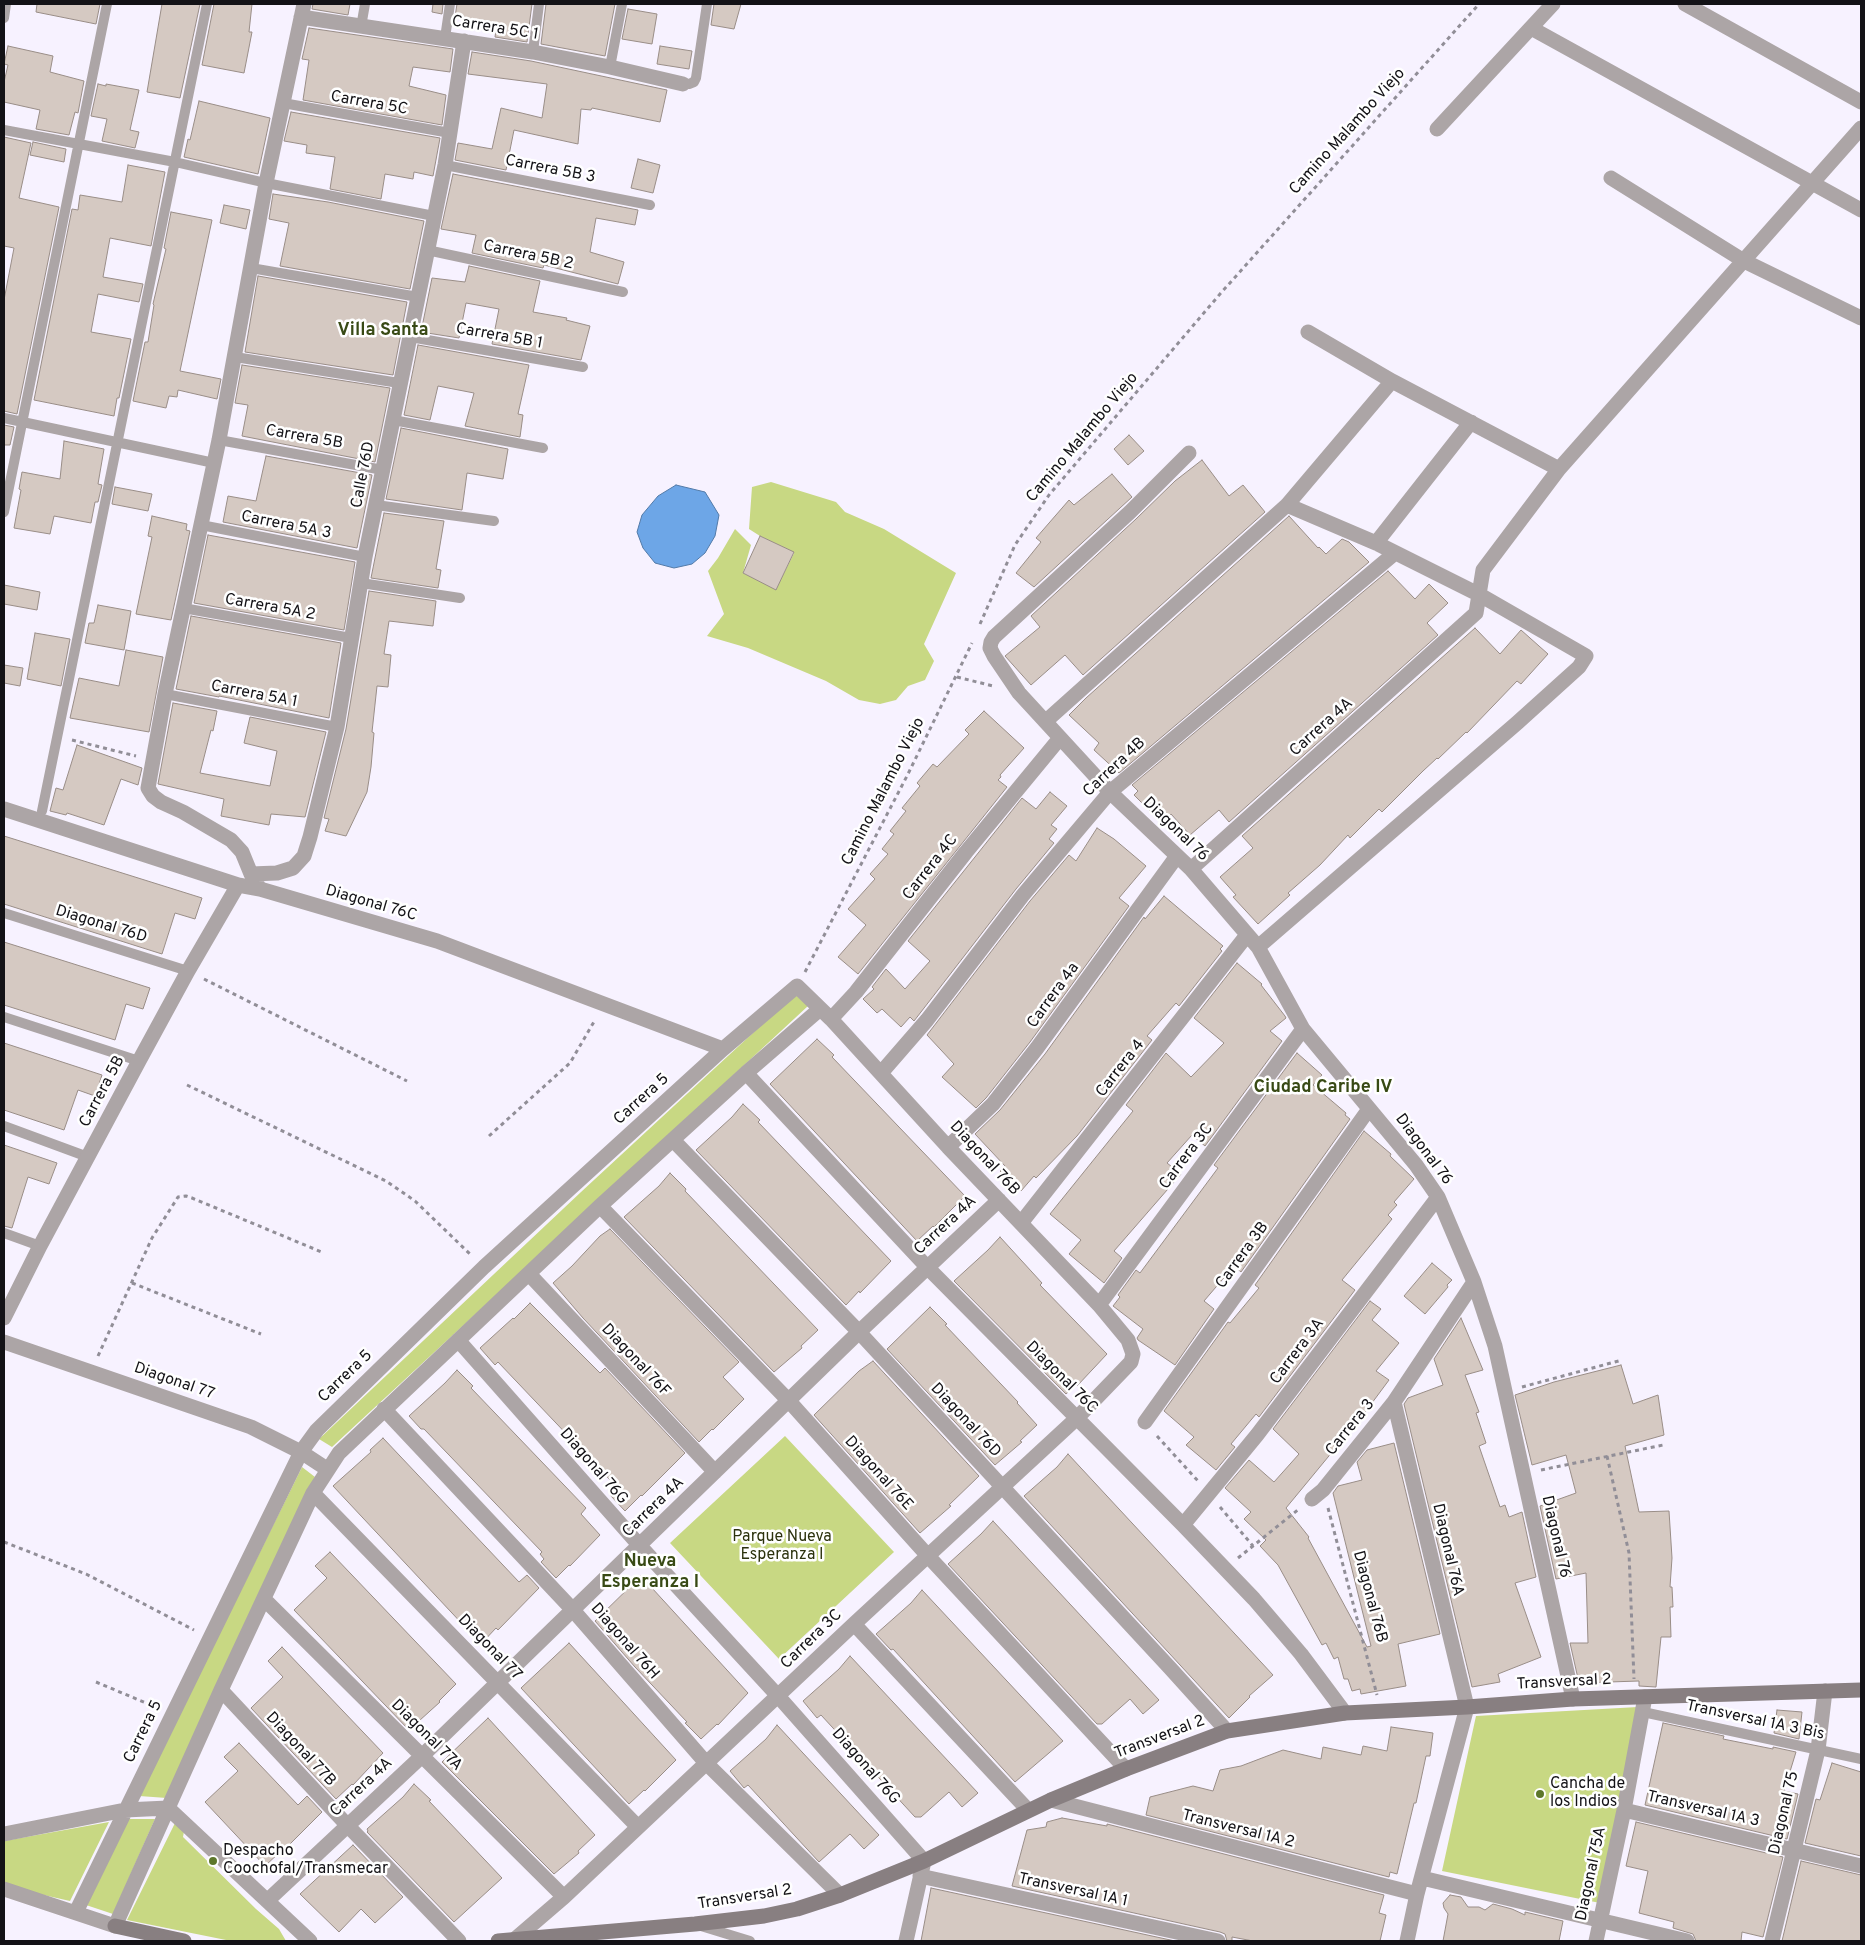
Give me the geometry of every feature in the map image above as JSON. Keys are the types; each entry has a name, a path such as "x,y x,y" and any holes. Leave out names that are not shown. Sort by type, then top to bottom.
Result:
{"street":[{"path":"1437,129 1553,4"},
{"path":"1685,4 1861,102"},
{"name":"Carrera 5C 1","path":"303,10 361,27 533,52 610,67 682,84"},
{"path":"260,889 251,874 242,852 231,840 183,812 161,802 153,796 148,788 165,694 220,440 266,183 303,10"},
{"path":"1531,28 1861,210"},
{"name":"Calle 76D","path":"251,874 277,873 292,868 304,856 310,837 337,726 365,557 445,165 464,41"},
{"path":"1480,594 1482,570 1559,469 1861,128"},
{"path":"1611,178 1744,261 1861,318"},
{"path":"1308,332 1392,380 1559,469"},
{"path":"1046,721 1287,505 1392,380"},
{"path":"1376,543 1471,422"},
{"name":"Diagonal 76","path":"1189,453 1130,512 994,637 990,642 990,648 1019,693 1110,792 1191,869 1258,947 1303,1029 1416,1165 1438,1197 1474,1282 1495,1346 1573,1699"},
{"path":"1258,947 1518,723 1579,667 1586,656 1480,594 1376,543 1287,505"},
{"name":"Carrera 4B","path":"881,1073 926,1020 1023,895 1110,792 1395,553"},
{"name":"Carrera 4A","path":"1191,869 1476,613 1480,594"},
{"name":"Carrera 4C","path":"831,1019 856,992 966,852 1060,738"},
{"name":"Diagonal 76C","path":"4,809 238,885 260,889 437,941 723,1049"},
{"name":"Carrera 4a","path":"948,1147 993,1104 1032,1055 1177,856"},
{"name":"Carrera 5B","path":"4,1318 40,1246 139,1061 238,885"},
{"name":"Carrera 4","path":"1021,1223 1247,935"},
{"name":"Diagonal 76B","path":"797,986 831,1019 948,1147 1099,1306 1128,1340 1133,1354 1131,1362"},
{"name":"Carrera 5","path":"76,1912 301,1452 317,1430 484,1267 723,1049 797,986"},
{"path":"115,1926 220,1690 313,1493 339,1453 600,1206 820,1008"},
{"name":"Carrera 3C","path":"1099,1306 1303,1029"},
{"name":"Diagonal 76C","path":"746,1073 927,1267 1224,1568 1301,1654 1345,1712"},
{"name":"Carrera 3B","path":"1145,1422 1369,1109"},
{"name":"Diagonal 76D","path":"673,1140 859,1332 1163,1660 1227,1732"},
{"name":"Carrera 3A","path":"1183,1525 1257,1435 1438,1197"},
{"name":"Carrera 4A","path":"267,1902 422,1756 859,1332 999,1200"},
{"name":"Diagonal 76E","path":"600,1206 789,1401 928,1556 1126,1769"},
{"name":"Diagonal 76F","path":"529,1274 715,1472"},
{"name":"Carrera 3","path":"1317,1495 1394,1402 1474,1282"},
{"name":"Diagonal 76G","path":"458,1340 640,1546 778,1696 924,1861"},
{"name":"Diagonal 77","path":"4,1342 251,1427 301,1452 327,1469"},
{"name":"Carrera 3C","path":"514,1941 564,1897 854,1624 1077,1418 1131,1362"},
{"name":"Diagonal 76A","path":"1394,1402 1466,1707"},
{"name":"Diagonal 76H","path":"384,1409 572,1609 707,1764 840,1895"},
{"name":"Diagonal 77","path":"313,1493 638,1827"},
{"name":"Diagonal 77A","path":"264,1599 564,1897"},
{"path":"854,1624 1028,1810"},
{"name":"Diagonal 77B","path":"220,1690 459,1941"},
{"name":"Transversal 2","path":"498,1941 610,1936 764,1916 797,1909 840,1895 924,1861 1028,1810 1126,1769 1227,1732 1345,1712 1381,1712 1573,1699 1641,1702 1861,1690"},
{"name":"Diagonal 75","path":"1772,1941 1818,1750 1825,1691"},
{"name":"Diagonal 75A","path":"1596,1941 1624,1810 1641,1702"},
{"path":"1407,1941 1417,1894 1466,1707"},
{"name":"Transversal 1A 2","path":"1051,1800 1417,1894"},
{"path":"4,1834 125,1810 168,1808 310,1941"},
{"name":"Transversal 1A 3","path":"1624,1810 1861,1866"},
{"path":"906,1941 924,1861"},
{"name":"Transversal 1A 1","path":"920,1876 1218,1941"},
{"path":"1422,1878 1601,1919 1687,1941"},
{"path":"4,1889 115,1926 184,1941"}],"lane":[{"path":"4,18 6,4"},
{"path":"4,512 107,4"},
{"path":"42,811 176,162 206,4"},
{"path":"361,27 365,4"},
{"path":"445,38 450,4"},
{"path":"533,52 539,4"},
{"path":"610,67 622,4"},
{"path":"682,84 694,82 696,78 707,4"},
{"name":"Carrera 5C","path":"283,103 450,133"},
{"path":"4,130 176,162 266,183 434,216"},
{"name":"Carrera 5B 3","path":"445,165 650,205"},
{"name":"Carrera 5B 2","path":"428,250 623,292"},
{"path":"251,268 418,297"},
{"name":"Carrera 5B 1","path":"410,337 583,367"},
{"path":"235,357 399,383"},
{"path":"4,418 214,463"},
{"path":"393,420 543,448"},
{"name":"Carrera 5B","path":"220,440 382,470"},
{"path":"376,505 494,520"},
{"name":"Carrera 5A 3","path":"201,525 365,557"},
{"path":"361,582 460,598"},
{"name":"Carrera 5A 2","path":"183,608 351,638"},
{"name":"Carrera 5A 1","path":"165,694 337,726"},
{"name":"Diagonal 76D","path":"4,913 188,971"},
{"path":"4,1017 139,1061"},
{"path":"4,1126 88,1157"},
{"path":"4,1233 40,1246"},
{"name":"Transversal 1A 3 Bis","path":"1641,1702 1818,1750 1861,1759"},
{"path":"695,1924 750,1941"}],"path":[{"name":"Camino Malambo Viejo","path":"976,633 1016,545 1049,495 1220,294 1479,4"},
{"name":"Camino Malambo Viejo","path":"797,986 908,774 957,677 972,642"},
{"path":"957,677 1019,693"},
{"path":"57,736 152,760"},
{"path":"188,971 407,1081"},
{"path":"489,1136 570,1062 604,1004"},
{"path":"188,1085 386,1181 416,1201 484,1267"},
{"path":"91,1372 152,1238 178,1198 186,1196 324,1253"},
{"path":"132,1284 261,1334"},
{"path":"1505,1392 1622,1360"},
{"path":"1523,1473 1663,1444"},
{"path":"1606,1456 1629,1553 1641,1702"},
{"path":"1224,1568 1317,1495"},
{"name":"Diagonal 76B","path":"1317,1495 1381,1712"},
{"path":"4,1542 86,1574 210,1638"},
{"path":"96,1682 172,1714"}],"green space":[{"path":"771,482 836,502 845,512 884,529 956,573 924,644 934,661 925,680 908,686 896,700 880,704 859,700 826,681 748,648 707,636 724,614 708,571 735,529 751,545 743,573 776,589 794,553 749,529 752,487"},
{"path":"795,994 808,1006 332,1447 319,1439 581,1192"},
{"name":"Parque Nueva Esperanza I","path":"785,1436 894,1552 779,1659 670,1543"},
{"path":"302,1467 315,1477 167,1798 139,1796"},
{"name":"Cancha de los Indios","path":"1638,1707 1600,1903 1442,1871 1476,1716"},
{"path":"129,1819 155,1819 113,1914 86,1905"},
{"path":"176,1821 185,1826 183,1837 279,1929 286,1941 226,1940 127,1920"},
{"path":"109,1822 70,1901 4,1886 4,1841"}],"water":[{"path":"676,485 705,492 719,515 715,536 705,553 692,564 674,568 655,563 643,548 637,532 642,515 658,496"}],"building":[{"path":"37,4 100,4 96,24 36,12"},
{"path":"162,4 200,4 180,98 147,92"},
{"path":"214,4 252,4 249,32 252,32 244,73 202,65"},
{"path":"313,4 350,4 348,15 312,9"},
{"path":"433,4 443,4 442,14 432,12"},
{"path":"457,4 532,4 527,42 495,37 497,24 455,17"},
{"path":"546,4 615,4 605,56 541,44"},
{"path":"714,4 741,4 734,29 711,25"},
{"path":"628,9 657,14 652,44 622,39"},
{"path":"309,28 453,49 450,72 413,67 409,86 446,95 442,125 303,100 309,60 302,59"},
{"path":"8,46 53,56 50,72 84,81 78,113 75,112 69,135 36,129 40,110 4,102 4,82 8,65 4,64"},
{"path":"660,46 692,51 689,69 657,64"},
{"path":"472,52 531,61 667,90 660,122 592,108 591,110 581,109 578,144 514,130 506,170 455,160 458,143 492,149 501,108 542,118 547,84 468,74"},
{"path":"98,84 139,90 130,130 139,132 135,148 102,141 107,119 91,116"},
{"path":"199,101 270,118 258,174 184,157"},
{"path":"291,112 440,138 433,176 414,172 413,179 385,174 381,199 330,189 335,157 306,153 307,145 284,141"},
{"path":"4,137 31,143 19,198 59,207 17,414 4,411 4,300 14,248 4,246"},
{"path":"33,142 66,149 64,162 30,155"},
{"path":"638,159 660,165 653,193 631,188"},
{"path":"128,165 165,172 151,246 110,238 103,277 143,284 139,302 98,294 91,332 131,339 114,416 34,400 72,209 78,210 80,195 122,202"},
{"path":"453,174 638,210 635,225 596,218 590,252 624,262 618,284 544,265 543,268 472,253 476,235 441,229"},
{"path":"273,194 328,202 424,221 410,289 280,266 289,223 269,219"},
{"path":"224,205 250,210 246,229 220,223"},
{"path":"171,212 212,220 180,371 221,379 217,399 178,390 177,397 169,396 166,408 133,401 145,342 148,342 153,304 166,249 164,248"},
{"path":"469,266 540,281 533,312 567,318 566,320 590,326 581,360 492,344 499,309 466,303 459,338 421,332 432,278 465,282"},
{"path":"258,276 407,302 393,375 245,352"},
{"path":"418,345 529,365 518,414 523,415 520,437 465,426 474,393 438,386 430,420 404,415"},
{"path":"242,365 390,388 375,462 242,436 248,405 235,403"},
{"path":"4,425 14,427 10,445 4,445"},
{"path":"401,428 508,449 503,479 467,473 462,510 386,499"},
{"path":"1129,435 1144,451 1128,465 1114,449"},
{"path":"64,441 104,449 98,484 102,485 98,502 95,502 91,523 54,516 50,534 14,528 21,490 19,489 22,472 60,479"},
{"path":"266,456 372,475 357,548 223,522 228,496 256,501"},
{"path":"1202,460 1229,496 1243,485 1265,512 1083,675 1065,655 1031,685 1005,656 1040,627 1031,616 1175,481"},
{"path":"1112,474 1132,497 1034,587 1016,573 1041,542 1036,538 1069,500 1074,505"},
{"path":"115,487 152,494 148,511 112,504"},
{"path":"384,513 444,521 436,569 441,570 438,588 371,578"},
{"path":"152,516 187,524 186,530 190,531 171,620 136,614 152,537 148,536"},
{"path":"1289,516 1318,548 1326,554 1342,539 1349,542 1369,562 1119,773 1094,750 1099,743 1069,715"},
{"path":"208,535 355,562 344,630 194,603"},
{"path":"760,536 794,552 776,590 743,573"},
{"path":"1388,571 1415,599 1429,584 1448,603 1427,623 1438,635 1229,822 1219,810 1190,835 1171,814 1162,823 1134,795 1138,791 1132,785"},
{"path":"4,585 40,592 37,610 4,604"},
{"path":"369,591 436,601 433,626 389,621 384,654 391,655 388,687 377,686 372,732 374,733 371,767 367,792 346,836 325,831 329,819 324,818 346,729"},
{"path":"98,605 131,611 124,650 85,643 89,623 94,623"},
{"path":"191,616 341,643 329,718 176,689"},
{"path":"1475,628 1500,654 1521,630 1548,654 1521,684 1517,681 1467,733 1423,771 1382,812 1379,809 1350,838 1348,835 1320,865 1288,893 1290,895 1258,924 1233,897 1236,895 1220,877 1253,848 1242,836"},
{"path":"35,633 70,639 61,686 27,679"},
{"path":"126,650 163,657 149,732 70,718 79,678 119,686"},
{"path":"4,665 23,668 20,686 4,683"},
{"path":"173,703 217,711 200,773 270,786 277,751 244,743 250,717 326,732 305,817 271,814 269,825 221,816 224,799 158,784"},
{"path":"984,711 1024,748 1000,775 1001,777 998,780 1007,787 858,974 838,957 866,925 848,909 875,879 870,874 888,854 882,849 894,834 890,831 906,811 902,808 920,786 917,783 933,764 937,767 969,734 965,730"},
{"path":"77,745 142,768 138,785 121,779 104,825 67,813 66,815 50,811 56,788 63,790"},
{"path":"1050,792 1067,806 1051,825 1057,829 1049,839 1054,843 914,1021 910,1017 901,1027 882,1009 877,1013 863,999 874,989 872,987 886,969 905,989 930,961 908,941 1022,798 1036,809"},
{"path":"1097,828 1114,839 1146,866 1119,898 1129,906 1030,1042 976,1108 942,1077 954,1064 927,1035 1030,901 1069,855 1076,861"},
{"path":"4,836 202,898 195,919 175,913 162,954 4,904"},
{"path":"1164,896 1223,946 1220,949 1222,951 1179,1006 1176,1003 1147,1036 1152,1040 1077,1136 1036,1178 1034,1176 1021,1191 1000,1171 1005,1166 975,1134 1000,1110 1045,1054 1144,917 1145,919"},
{"path":"4,942 150,988 143,1009 126,1004 115,1040 4,1005"},
{"path":"1237,963 1262,984 1285,1016 1286,1018 1270,1031 1282,1041 1205,1146 1192,1135 1167,1163 1181,1174 1114,1251 1122,1258 1104,1283 1069,1254 1081,1240 1050,1214 1133,1111 1126,1105 1166,1053 1191,1077 1224,1043 1194,1018"},
{"path":"817,1039 965,1196 917,1241 770,1084"},
{"path":"4,1043 102,1075 95,1096 78,1090 64,1130 4,1110"},
{"path":"1297,1053 1322,1075 1313,1085 1346,1113 1345,1115 1350,1119 1241,1272 1234,1266 1204,1301 1214,1309 1175,1365 1138,1340 1137,1338 1143,1329 1113,1306 1120,1297 1118,1295 1136,1270 1140,1273 1218,1168 1214,1165"},
{"path":"743,1104 891,1261 846,1305 696,1150 732,1117"},
{"path":"1364,1131 1391,1154 1390,1156 1414,1179 1394,1202 1397,1205 1388,1215 1392,1219 1342,1280 1355,1290 1259,1417 1256,1414 1231,1444 1235,1447 1216,1470 1186,1445 1194,1437 1164,1411 1228,1322 1230,1323 1259,1288 1255,1285"},
{"path":"4,1145 57,1163 49,1184 28,1177 12,1228 4,1226"},
{"path":"670,1173 818,1330 801,1346 802,1348 774,1372 624,1217 659,1186"},
{"path":"610,1229 739,1362 723,1377 744,1399 699,1442 583,1318 553,1283 600,1236"},
{"path":"1000,1237 1042,1283 1040,1285 1107,1354 1077,1386 1066,1394 954,1281"},
{"path":"1432,1263 1452,1280 1425,1314 1404,1296"},
{"path":"1370,1301 1381,1309 1372,1320 1399,1343 1376,1371 1389,1380 1366,1411 1286,1508 1309,1537 1367,1647 1371,1646 1333,1493 1338,1486 1362,1480 1357,1462 1367,1450 1394,1443 1440,1634 1398,1644 1406,1686 1361,1694 1360,1689 1352,1691 1348,1679 1344,1679 1338,1657 1334,1659 1326,1643 1322,1645 1278,1565 1260,1546 1266,1540 1244,1519 1251,1512 1225,1488 1249,1460 1274,1482 1299,1454 1273,1429"},
{"path":"530,1303 600,1373 605,1368 685,1453 625,1511 610,1495 616,1489 613,1483 498,1362 495,1365 480,1348"},
{"path":"930,1307 1037,1425 1020,1441 1022,1442 995,1465 887,1349"},
{"path":"1461,1318 1483,1370 1465,1375 1479,1412 1476,1413 1486,1443 1479,1446 1500,1507 1505,1505 1509,1517 1522,1512 1536,1577 1515,1583 1541,1657 1498,1674 1500,1682 1472,1687 1404,1404 1408,1398 1443,1385 1434,1359"},
{"path":"873,1361 979,1476 949,1505 951,1506 920,1533 814,1415 859,1371"},
{"path":"1621,1365 1633,1404 1658,1395 1664,1435 1625,1446 1639,1512 1669,1511 1672,1558 1670,1587 1672,1587 1673,1607 1670,1607 1671,1637 1661,1637 1656,1687 1639,1686 1639,1681 1579,1683 1570,1643 1588,1643 1586,1573 1556,1579 1540,1506 1576,1493 1566,1455 1532,1465 1515,1395 1554,1382"},
{"path":"457,1370 473,1386 471,1388 586,1508 581,1514 600,1535 556,1578 541,1562 544,1559 540,1554 542,1552 424,1429 421,1429 409,1416"},
{"path":"383,1438 519,1582 527,1575 539,1588 498,1630 496,1628 481,1644 333,1486 371,1452 370,1450"},
{"path":"1068,1454 1273,1675 1249,1696 1229,1718 1024,1496 1057,1467"},
{"path":"993,1521 1159,1700 1143,1714 1130,1699 1102,1724 1097,1724 948,1564"},
{"path":"330,1552 456,1684 440,1702 409,1730 294,1610 327,1578 315,1566"},
{"path":"641,1576 748,1693 718,1725 701,1739 595,1621"},
{"path":"922,1590 1063,1741 1015,1782 893,1649 891,1650 876,1634 911,1603"},
{"path":"569,1643 676,1760 629,1804 521,1688"},
{"path":"282,1647 383,1753 353,1785 336,1799 251,1708 283,1677 268,1661"},
{"path":"850,1656 978,1793 962,1807 949,1792 921,1817 915,1817 821,1715 817,1718 803,1701 839,1669"},
{"path":"1777,1710 1802,1712 1799,1739 1774,1733"},
{"path":"488,1718 595,1835 578,1851 579,1853 554,1874 442,1762"},
{"path":"1663,1723 1724,1736 1723,1739 1796,1752 1784,1791 1798,1794 1787,1839 1645,1805"},
{"path":"777,1725 879,1835 864,1849 850,1834 819,1862 748,1785 744,1788 730,1771 766,1739"},
{"path":"1391,1727 1433,1733 1430,1756 1426,1756 1416,1803 1414,1803 1397,1874 1390,1872 1389,1877 1146,1815 1150,1797 1193,1786 1213,1791 1220,1770 1241,1766 1283,1750 1321,1759 1323,1747 1361,1755 1363,1746 1387,1751"},
{"path":"239,1743 298,1805 307,1796 322,1812 282,1852 265,1866 205,1802 238,1771 224,1757"},
{"path":"1832,1763 1861,1772 1861,1856 1805,1843 1816,1799 1820,1800"},
{"path":"414,1784 502,1878 454,1922 367,1832 367,1829 403,1797"},
{"path":"1062,1818 1107,1826 1107,1824 1384,1895 1379,1913 1386,1915 1380,1941 1253,1941 1232,1937 1232,1941 1227,1941 1225,1934 1220,1932 1012,1886 1027,1830 1046,1827 1047,1822"},
{"path":"1636,1822 1783,1857 1763,1937 1742,1932 1741,1941 1696,1941 1693,1934 1673,1928 1674,1922 1639,1913 1648,1871 1626,1866"},
{"path":"353,1845 403,1897 375,1923 361,1909 339,1932 300,1894"},
{"path":"1801,1861 1861,1875 1861,1941 1782,1941"},
{"path":"931,1888 1175,1941 921,1941"},
{"path":"1450,1895 1461,1897 1468,1907 1479,1907 1485,1910 1493,1904 1525,1915 1525,1912 1563,1921 1559,1941 1443,1941 1448,1914 1443,1903"}],"place":[{"name":"Cancha de los Indios","path":"1540,1794"},
{"name":"Despacho Coochofal/Transmecar","path":"213,1861"}],"district":[{"name":"Villa Santa","path":"383,331"},
{"name":"Ciudad Caribe IV","path":"1323,1088"},
{"name":"Nueva Esperanza I","path":"650,1572"}]}
